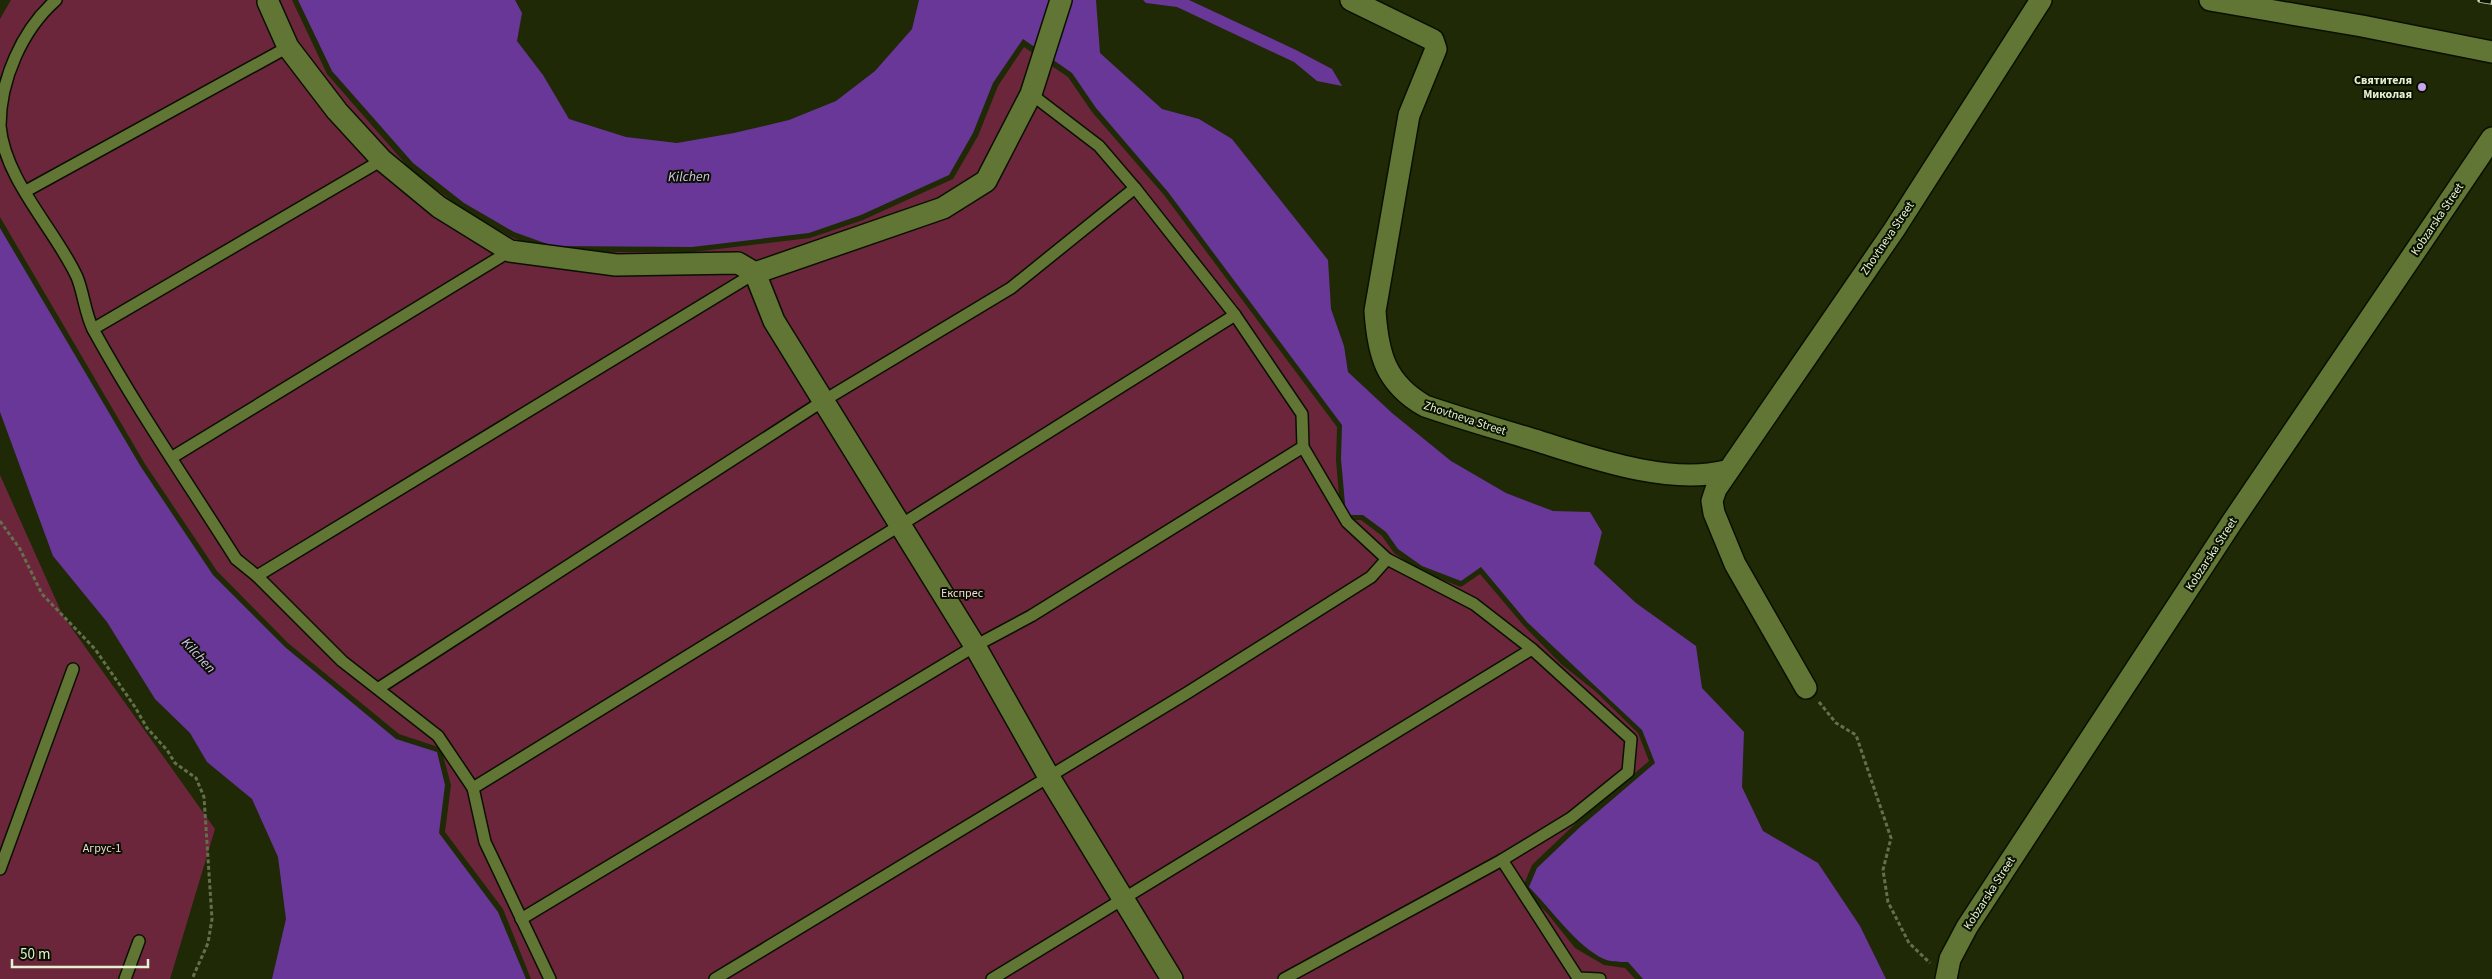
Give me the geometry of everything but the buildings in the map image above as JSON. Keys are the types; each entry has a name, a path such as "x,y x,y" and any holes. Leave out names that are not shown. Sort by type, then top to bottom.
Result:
{"street":[{"path":"755,273 943,208 986,181 1034,85 1061,0"},
{"name":"Zhovtneva Street","path":"1351,0 1433,40 1436,49 1409,115 1375,311 1377,339 1383,361 1393,379 1406,395 1424,406 1604,461 1685,476 1706,476 1726,472"},
{"name":"Zhovtneva Street","path":"1806,688 1735,564 1714,513 1712,500 1726,472 1894,230 2041,0"},
{"path":"2210,0 2362,26 2492,52"},
{"path":"267,1 288,46 337,112 382,160 439,207 510,252 616,265 738,263 755,273 774,321 899,526 975,646 1049,777 1172,979"},
{"name":"Kobzarska Street","path":"1946,978 1950,959 1967,927 2232,522 2492,138"}],"lane":[{"path":"56,0 42,12 19,46 2,88 0,127 9,163 77,277 92,329 236,559 257,576 342,661 379,688 438,736 473,788 485,842 550,979"},
{"path":"26,190 288,46"},
{"path":"1034,85 1099,146 1135,188 1235,315 1302,414 1303,447 1348,522 1387,559 1474,604 1532,649 1631,739 1628,772 1571,818 1502,860 1284,979"},
{"path":"92,329 382,160"},
{"path":"379,688 823,401 1011,288 1135,188"},
{"path":"172,458 510,252"},
{"path":"257,576 755,273"},
{"path":"473,788 899,526 1235,315"},
{"path":"521,919 975,646 1031,616 1303,447"},
{"path":"715,979 1187,693 1371,577 1387,559"},
{"path":"992,979 1532,649"},
{"path":"0,870 73,669"},
{"path":"1502,860 1577,978 1600,979"},
{"path":"125,979 139,940"}],"path":[{"path":"0,521 20,549 42,594 95,649 135,707 147,728 167,750 175,763 196,778 204,797 212,918 208,943 192,979"},
{"path":"1806,688 1836,723 1856,735 1891,838 1883,870 1888,902 1909,944 1946,978"}],"green space":[{"name":"Експрес","path":"11,0 292,0 327,74 409,168 461,208 511,237 552,252 693,252 810,238 863,220 953,179 978,136 998,86 1024,47 1068,77 1092,112 1164,195 1337,427 1336,460 1341,520 1361,520 1382,536 1394,553 1420,571 1461,587 1480,574 1524,626 1561,664 1595,691 1638,733 1649,761 1575,824 1532,865 1522,889 1547,913 1575,948 1604,965 1625,968 1635,979 531,979 503,909 445,832 451,785 441,748 399,734 288,643 217,571 145,464 0,217 0,19"},
{"name":"Агрус-1","path":"0,475 63,616 215,829 170,979 0,979"}],"water":[{"name":"Kilchen","path":"298,0 515,0 522,13 517,41 543,75 569,119 626,137 677,143 734,133 789,120 836,101 875,71 912,29 919,0 1096,0 1100,53 1162,109 1199,119 1232,139 1328,260 1331,309 1344,346 1348,372 1392,413 1451,461 1506,493 1553,511 1590,512 1602,532 1594,564 1636,603 1696,646 1702,688 1744,732 1742,787 1763,831 1818,863 1860,926 1886,979 1643,979 1628,962 1604,959 1574,937 1529,887 1537,868 1579,828 1655,763 1642,730 1527,622 1481,567 1461,581 1422,566 1398,549 1386,532 1363,515 1346,515 1341,459 1342,425 1168,192 1096,108 1072,73 1023,39 993,83 973,133 949,175 861,215 809,233 692,247 553,246 514,232 464,203 413,163 332,71"},
{"path":"1143,0 1189,0 1332,69 1342,86 1317,81 1294,62 1177,7 1146,3"},
{"name":"Kilchen","path":"0,228 141,467 213,575 285,647 396,739 437,752 445,785 439,833 498,912 526,979 272,979 286,919 278,857 252,799 207,762 190,733 155,699 107,622 53,556 0,412"}],"railway":[{"path":"2480,0 2492,2"}],"place":[{"name":"Святителя Миколая","path":"2422,87"}]}
